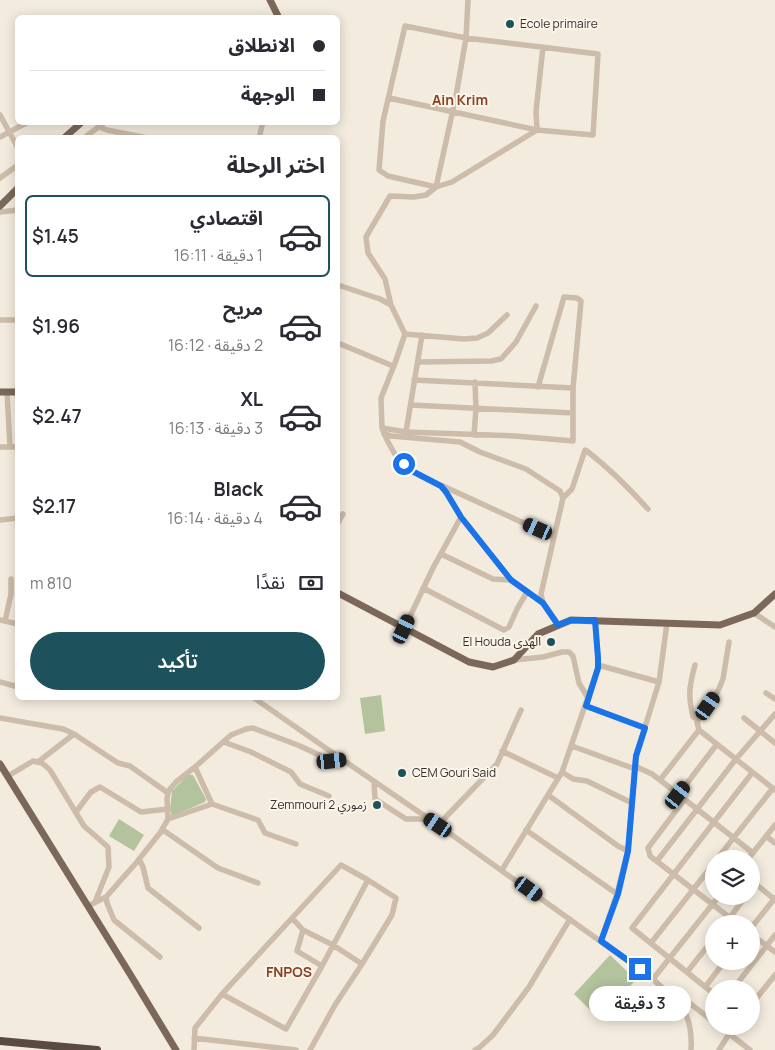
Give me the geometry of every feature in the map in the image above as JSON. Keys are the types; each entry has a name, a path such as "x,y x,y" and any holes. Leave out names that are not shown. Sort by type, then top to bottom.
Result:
{"highway":[{"path":"0,1041 97,1050"}],"main road":[{"path":"270,0 278,15"},
{"path":"67,135 79,125"},
{"path":"0,206 15,191"},
{"path":"340,594 469,662 493,667 514,660 538,634 571,620 720,624 754,613 775,594"},
{"path":"0,764 91,904 176,1050"}],"street":[{"path":"436,187 453,113 466,38 468,0"},
{"path":"389,98 537,130 593,135 598,54 466,38 405,26 390,87 378,170 388,176 436,187"},
{"path":"537,130 536,111 543,47"},
{"path":"0,115 15,143"},
{"path":"0,137 22,125"},
{"path":"88,135 101,125"},
{"path":"99,127 132,135"},
{"path":"537,130 452,182 436,187 426,195 414,197 390,196 366,237 368,253 385,279 390,305 405,334 381,398 386,435 397,458 412,471 441,486 554,536"},
{"path":"0,178 15,166"},
{"path":"0,212 15,209"},
{"path":"340,286 380,299 390,305"},
{"path":"386,435 406,432 515,436 573,441 573,388 580,301 577,298 564,297 538,387"},
{"path":"418,362 491,361 501,359 516,342 536,306"},
{"path":"405,334 471,340 488,333 507,315"},
{"path":"0,320 15,320"},
{"path":"406,432 422,335"},
{"path":"340,344 393,366"},
{"path":"414,380 573,388"},
{"path":"474,435 476,409 475,382"},
{"path":"4,392 10,447"},
{"path":"410,405 573,414"},
{"path":"386,435 460,442 480,452 526,469 560,490 563,498"},
{"path":"0,447 15,447"},
{"path":"543,603 541,594 563,498 572,489 581,464 582,454 585,450 610,469 648,509"},
{"path":"441,486 461,517 511,580 543,603 558,625"},
{"path":"340,519 343,514"},
{"path":"404,629 461,517"},
{"path":"0,520 15,518"},
{"path":"441,554 493,579 511,580"},
{"path":"3,621 11,594 11,579"},
{"path":"424,588 504,630 509,627 527,592"},
{"path":"754,613 775,627"},
{"path":"502,870 560,775 572,746 598,665 595,620"},
{"path":"601,941 618,894 628,851 636,756 659,682 667,623"},
{"path":"724,850 774,789 699,730 697,722 724,679 729,642"},
{"path":"514,660 569,652 572,656 579,684 588,698"},
{"path":"598,665 659,682"},
{"path":"695,665 690,684 689,699 693,717 698,720"},
{"path":"0,682 15,686"},
{"path":"766,693 775,699"},
{"path":"257,700 430,819 654,979 682,1008 687,1019 691,1050"},
{"path":"586,706 645,728"},
{"path":"438,825 497,764 521,710"},
{"path":"657,861 736,759 775,714"},
{"path":"0,718 63,729 74,734 118,763 130,766 168,792"},
{"path":"744,718 775,743"},
{"path":"91,904 106,897 163,830 168,819 167,798 170,789 231,735 246,728 253,728 300,746 332,761 343,760"},
{"path":"660,780 699,730"},
{"path":"38,762 74,734"},
{"path":"224,742 251,752 291,772 300,784 329,796"},
{"path":"678,795 717,744"},
{"path":"572,746 648,771 733,838 745,850"},
{"path":"502,751 560,775 587,781 632,803"},
{"path":"8,776 33,761 42,763 50,770 84,826 108,847 109,867 91,904"},
{"path":"195,767 212,804"},
{"path":"705,987 632,928 752,773"},
{"path":"374,781 375,799 406,819 430,819"},
{"path":"76,812 90,792 100,787 142,812 168,809"},
{"path":"548,796 618,846 628,851"},
{"path":"684,800 648,848 650,856 705,898"},
{"path":"168,819 212,804 258,820 265,833 296,844"},
{"path":"756,850 775,825"},
{"path":"163,830 218,868 258,883"},
{"path":"526,830 618,894"},
{"path":"766,836 775,843"},
{"path":"139,859 148,888 199,928"},
{"path":"194,1050 195,1028 222,994 341,865 396,898 392,915 334,1005 310,1050"},
{"path":"651,943 705,875"},
{"path":"222,994 286,1028 368,880"},
{"path":"760,887 775,898 760,917"},
{"path":"106,897 114,920 160,957"},
{"path":"654,979 712,905"},
{"path":"714,905 727,915"},
{"path":"732,915 739,905"},
{"path":"292,918 303,930 333,945 362,964"},
{"path":"475,1050 492,1034 529,987 570,919"},
{"path":"303,930 298,951 322,966"},
{"path":"739,980 775,935"},
{"path":"760,941 775,952"},
{"path":"687,972 705,949"},
{"path":"710,980 718,970"},
{"path":"760,994 775,975"},
{"path":"682,1008 688,1002 705,1015"},
{"path":"719,1050 728,1035"},
{"path":"730,1035 750,1050"},
{"path":"194,1038 296,1050"}],"green space":[{"path":"381,695 385,731 365,734 360,698"},
{"path":"188,775 193,775 206,799 205,802 172,816 170,810 172,791"},
{"path":"119,819 144,835 134,851 109,836"},
{"path":"610,955 636,980 598,1018 574,994"}],"place":[{"name":"Ecole primaire","path":"510,24"},
{"name":"El Houda الهدى","path":"551,642"},
{"name":"CEM Gouri Said","path":"402,773"},
{"name":"Zemmouri 2 زموري","path":"377,805"}],"district":[{"name":"Ain Krim","path":"460,100"},
{"name":"FNPOS","path":"289,972"}],"route":[{"path":"404,464 412,471 441,486 461,517 511,580 543,603 558,625 571,620 595,620 598,668 586,706 645,728 636,756 628,851 618,894 601,941 640,969"}]}
